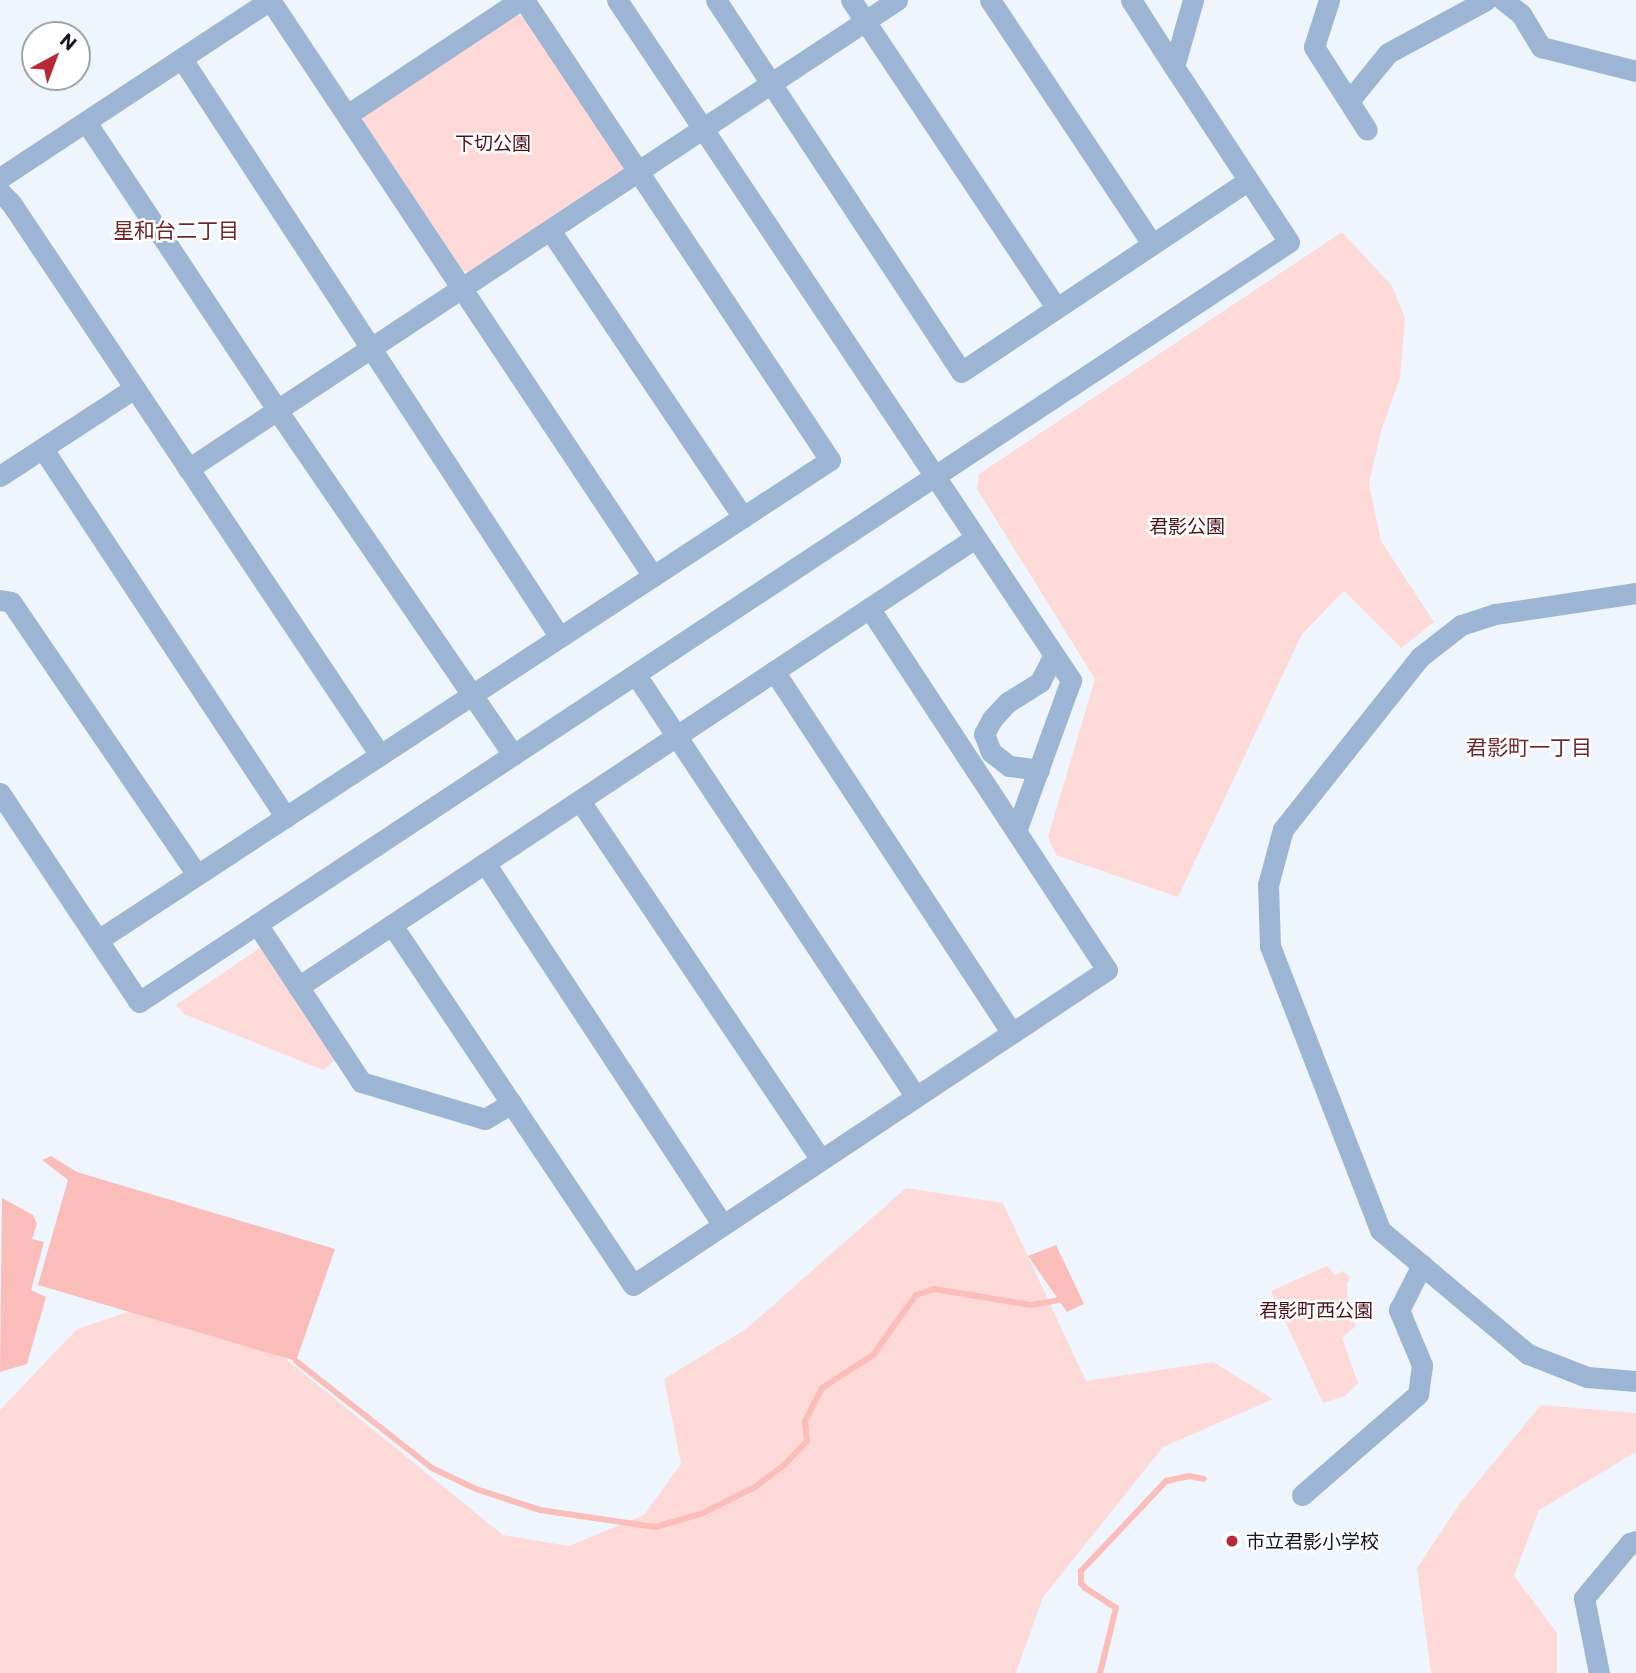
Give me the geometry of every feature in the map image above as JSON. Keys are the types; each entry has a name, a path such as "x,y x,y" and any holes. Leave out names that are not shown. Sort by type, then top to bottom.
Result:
{"street":[{"path":"0,178 270,0 653,576"},
{"path":"98,940 830,460 522,0 347,115"},
{"path":"617,0 1071,680 1016,831"},
{"path":"716,0 961,372 1247,181"},
{"path":"852,0 1056,307"},
{"path":"188,469 897,0"},
{"path":"990,0 1152,244"},
{"path":"0,793 139,1002 1289,242 1131,0"},
{"path":"1174,66 1193,0"},
{"path":"1329,0 1314,47 1367,131"},
{"path":"1349,102 1388,53 1486,0"},
{"path":"1503,0 1521,14 1541,47 1636,71"},
{"path":"182,59 559,636"},
{"path":"86,122 277,411 513,755"},
{"path":"0,192 11,202 133,389 380,755"},
{"path":"550,230 743,517"},
{"path":"0,476 133,389"},
{"path":"43,449 286,817"},
{"path":"298,987 975,538"},
{"path":"1636,593 1495,614 1461,625 1420,657 1283,829 1268,885 1270,946 1380,1230 1528,1354 1587,1377 1636,1381"},
{"path":"0,600 10,602 197,875"},
{"path":"392,925 633,1285 916,1097 1107,970 869,608"},
{"path":"1039,770 1009,766 991,752 984,734 992,719 1008,702 1040,682 1054,655"},
{"path":"774,671 1012,1032"},
{"path":"636,675 916,1097"},
{"path":"580,801 821,1160"},
{"path":"485,863 723,1225"},
{"path":"257,924 360,1082 485,1119 512,1103"},
{"path":"1303,1494 1418,1394 1422,1365 1399,1310 1422,1265"},
{"path":"1600,1673 1584,1598 1630,1543 1636,1541"}],"green space":[{"name":"下切公園","path":"513,15 528,17 625,162 622,175 472,273 459,270 362,124 365,110"},
{"name":"君影公園","path":"1342,232 1392,286 1405,318 1400,378 1381,431 1369,484 1381,541 1434,622 1401,648 1344,591 1302,634 1178,897 1056,855 1048,837 1095,679 977,489 979,474"},
{"path":"264,945 340,1056 323,1070 184,1014 176,1005"},
{"path":"906,1188 1003,1203 1086,1381 1213,1362 1273,1399 1163,1447 1043,1597 1016,1673 0,1673 0,1410 77,1329 145,1306 277,1352 503,1535 569,1546 644,1515 681,1464 664,1379 746,1329"},
{"name":"君影町西公園","path":"1327,1266 1335,1275 1343,1271 1351,1278 1347,1283 1348,1308 1356,1326 1342,1338 1358,1383 1345,1396 1323,1403 1271,1291"},
{"path":"1541,1405 1636,1413 1636,1452 1539,1510 1514,1576 1557,1633 1557,1673 1431,1673 1417,1568 1460,1503"}],"shaded area":[{"path":"51,1156 77,1172 335,1249 296,1361 38,1285 68,1180 42,1160"},
{"path":"2,1198 33,1215 37,1224 32,1239 44,1242 31,1290 46,1297 27,1364 0,1372"},
{"path":"1056,1245 1084,1304 1067,1312 1028,1256"}],"waterway":[{"path":"296,1361 432,1468 476,1489 540,1510 655,1527 701,1514 755,1487 785,1464 807,1441 805,1421 822,1388 873,1355 916,1295 934,1289 1031,1305 1059,1300"},
{"path":"1100,1673 1116,1608 1085,1588 1081,1583 1081,1571 1166,1481 1189,1476 1204,1479"}],"place":[{"name":"市立君影小学校","path":"1232,1541"}],"district":[{"name":"星和台二丁目","path":"176,230"},
{"name":"君影町一丁目","path":"1529,747"}]}
